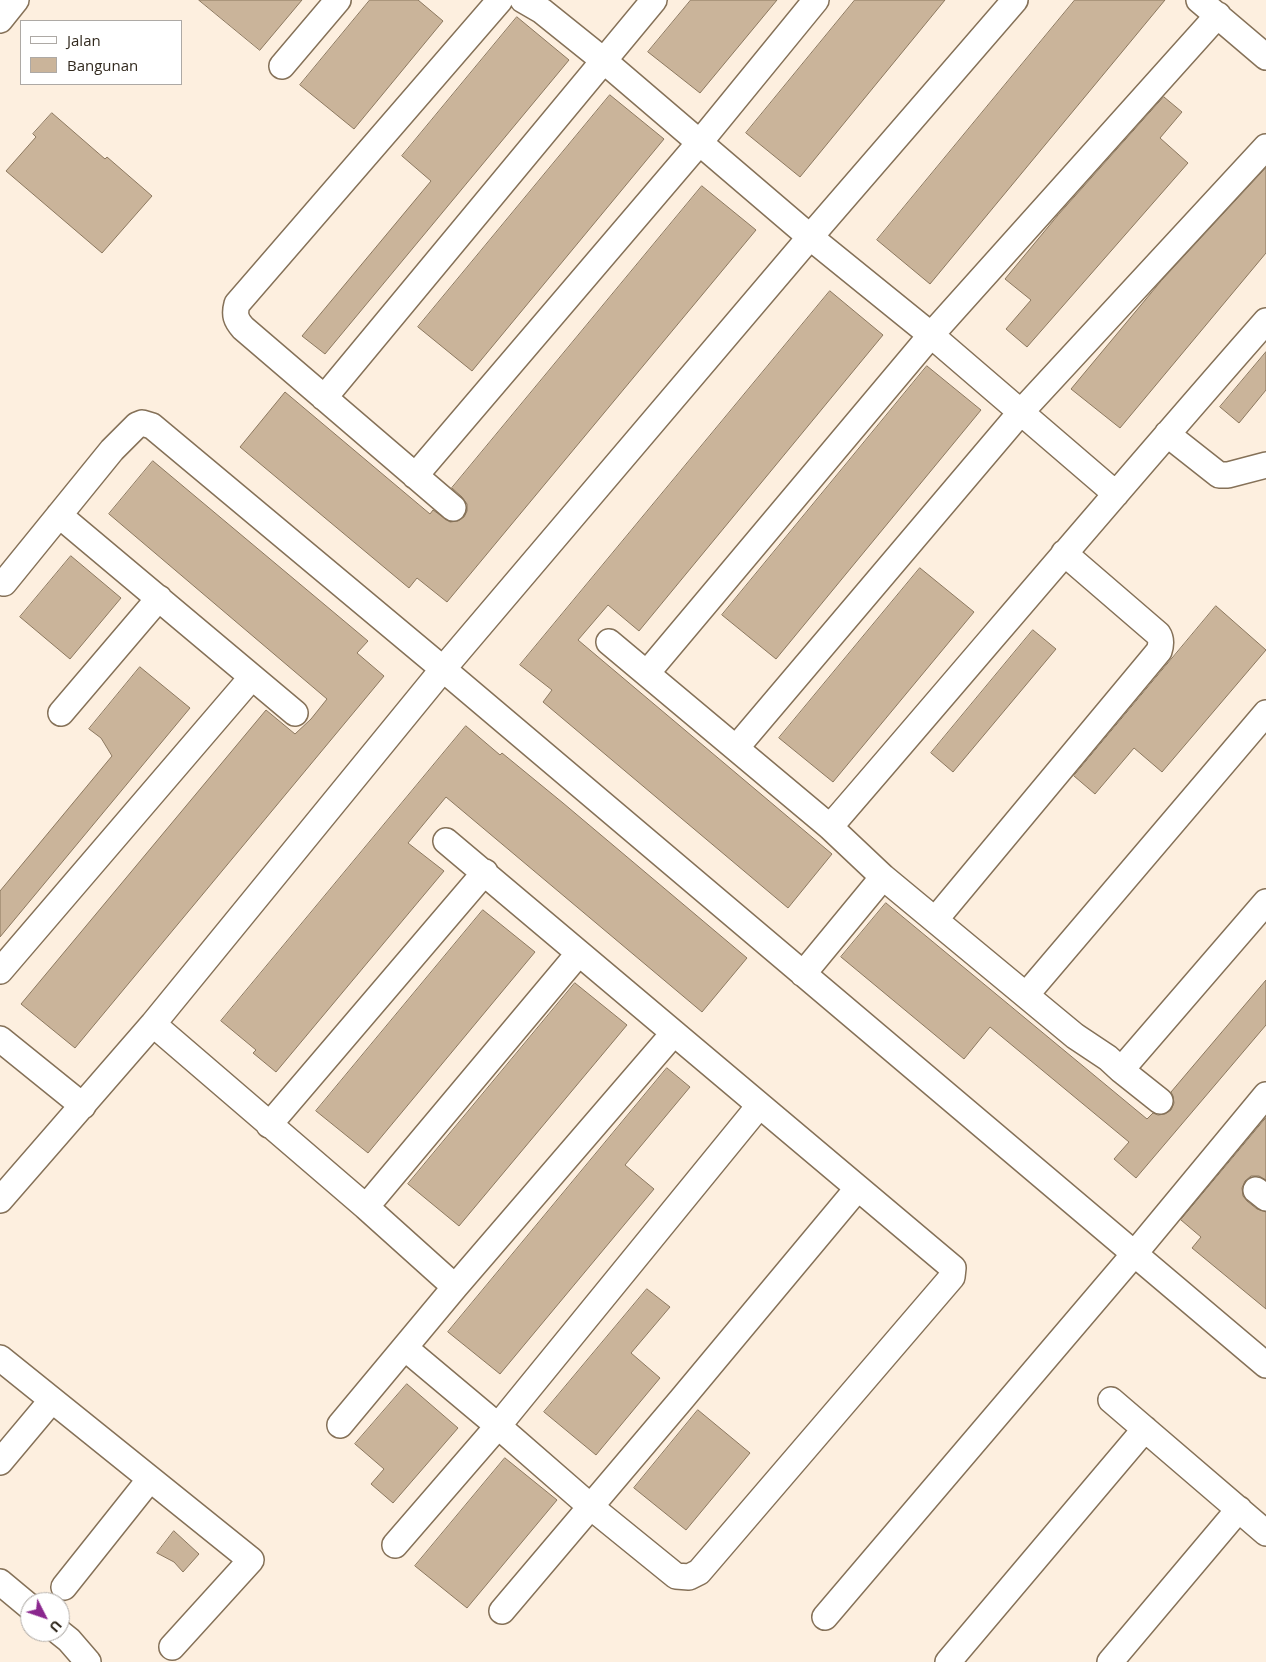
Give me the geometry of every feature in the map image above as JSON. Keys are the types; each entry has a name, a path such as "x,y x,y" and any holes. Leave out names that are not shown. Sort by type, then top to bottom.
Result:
{"street":[{"path":"0,20 16,0"},
{"path":"282,66 338,0"},
{"path":"453,508 243,328 235,315 237,304 500,0"},
{"path":"523,0 542,11 604,60 810,237 931,335 1116,494"},
{"path":"324,398 654,0"},
{"path":"415,476 700,142 816,0"},
{"path":"0,1200 152,1024 443,669 1014,0"},
{"path":"647,673 1208,7 1266,57"},
{"path":"736,748 1020,413 1266,147"},
{"path":"830,827 1064,553 1266,321"},
{"path":"4,583 126,434 137,425 152,426 443,669 1266,1365"},
{"path":"1167,434 1219,475 1228,475 1266,465"},
{"path":"59,514 295,713"},
{"path":"935,920 1161,646 1161,639 1158,634 1064,553"},
{"path":"61,713 159,598"},
{"path":"610,642 830,827 883,876 935,920 1075,1036 1108,1058 1160,1101"},
{"path":"0,972 252,677"},
{"path":"1026,995 1266,713"},
{"path":"405,1348 591,1507 676,1576 689,1577 699,1572 938,1294 952,1277 953,1268 446,841"},
{"path":"269,1125 485,872"},
{"path":"803,974 883,876"},
{"path":"1121,1070 1266,902"},
{"path":"366,1207 579,953"},
{"path":"152,1024 366,1207 455,1287"},
{"path":"340,1425 455,1287 674,1034"},
{"path":"0,1039 83,1106"},
{"path":"825,1617 1266,1095"},
{"path":"395,1545 498,1426 760,1106"},
{"path":"502,1611 857,1189"},
{"path":"0,1358 250,1560 172,1647"},
{"path":"0,1462 52,1400"},
{"path":"1110,1400 1266,1533"},
{"path":"948,1662 1145,1429"},
{"path":"64,1586 150,1479"},
{"path":"1110,1662 1239,1509"},
{"path":"0,1582 20,1599"},
{"path":"70,1641 88,1662"}],"building":[{"path":"199,0 302,0 260,50"},
{"path":"370,0 418,0 443,21 354,129 300,85"},
{"path":"691,0 777,0 700,93 648,52"},
{"path":"855,0 945,0 800,177 746,133"},
{"path":"1075,0 1165,0 930,284 877,240"},
{"path":"517,17 569,60 325,354 302,336 431,181 402,156"},
{"path":"610,95 664,139 472,371 418,327"},
{"path":"1164,97 1182,112 1160,138 1188,163 1027,347 1006,329 1031,300 1005,279 1058,215"},
{"path":"52,113 105,159 107,157 152,196 102,253 6,171 36,137 33,134"},
{"path":"1266,168 1266,253 1120,428 1071,389 1161,281"},
{"path":"702,186 756,230 447,602 417,578 409,588 240,447 285,392 430,514 433,510 450,522 458,521 464,517 467,511 467,504 452,488"},
{"path":"830,291 883,335 639,631 608,605 578,640 832,854 788,908 543,702 552,690 520,665"},
{"path":"1266,352 1266,390 1239,423 1220,407"},
{"path":"927,366 981,410 776,659 722,615"},
{"path":"153,461 368,641 357,653 384,676 75,1048 21,1004 266,710 295,734 311,719 327,699 109,514"},
{"path":"71,556 121,598 70,659 20,617"},
{"path":"920,568 974,612 833,782 779,738"},
{"path":"1216,606 1266,650 1162,772 1134,748 1095,794 1074,776"},
{"path":"1033,630 1056,649 953,772 931,753"},
{"path":"140,667 190,708 0,937 0,891 112,756 101,738 89,729"},
{"path":"466,726 500,755 502,753 563,803 747,958 702,1012 446,797 408,843 444,871 276,1072 253,1053 256,1050 221,1021"},
{"path":"886,903 1147,1119 1153,1113 1158,1115 1165,1114 1171,1110 1174,1103 1171,1092 1266,980 1266,1025 1136,1178 1114,1159 1129,1142 990,1027 964,1059 841,957"},
{"path":"483,910 535,952 368,1153 316,1111"},
{"path":"575,983 627,1025 459,1226 408,1184"},
{"path":"667,1068 690,1087 625,1165 654,1189 500,1374 448,1332"},
{"path":"1266,1118 1266,1180 1259,1176 1251,1176 1245,1181 1242,1188 1243,1196 1247,1201 1257,1209 1266,1212 1266,1309 1192,1248 1201,1237 1181,1220"},
{"path":"647,1289 670,1307 631,1353 660,1378 596,1455 544,1412"},
{"path":"407,1384 458,1428 393,1503 371,1484 384,1469 355,1444"},
{"path":"698,1410 750,1453 686,1530 634,1488"},
{"path":"505,1458 557,1500 467,1608 415,1566"},
{"path":"174,1531 199,1554 183,1572 174,1562 157,1553"}]}
